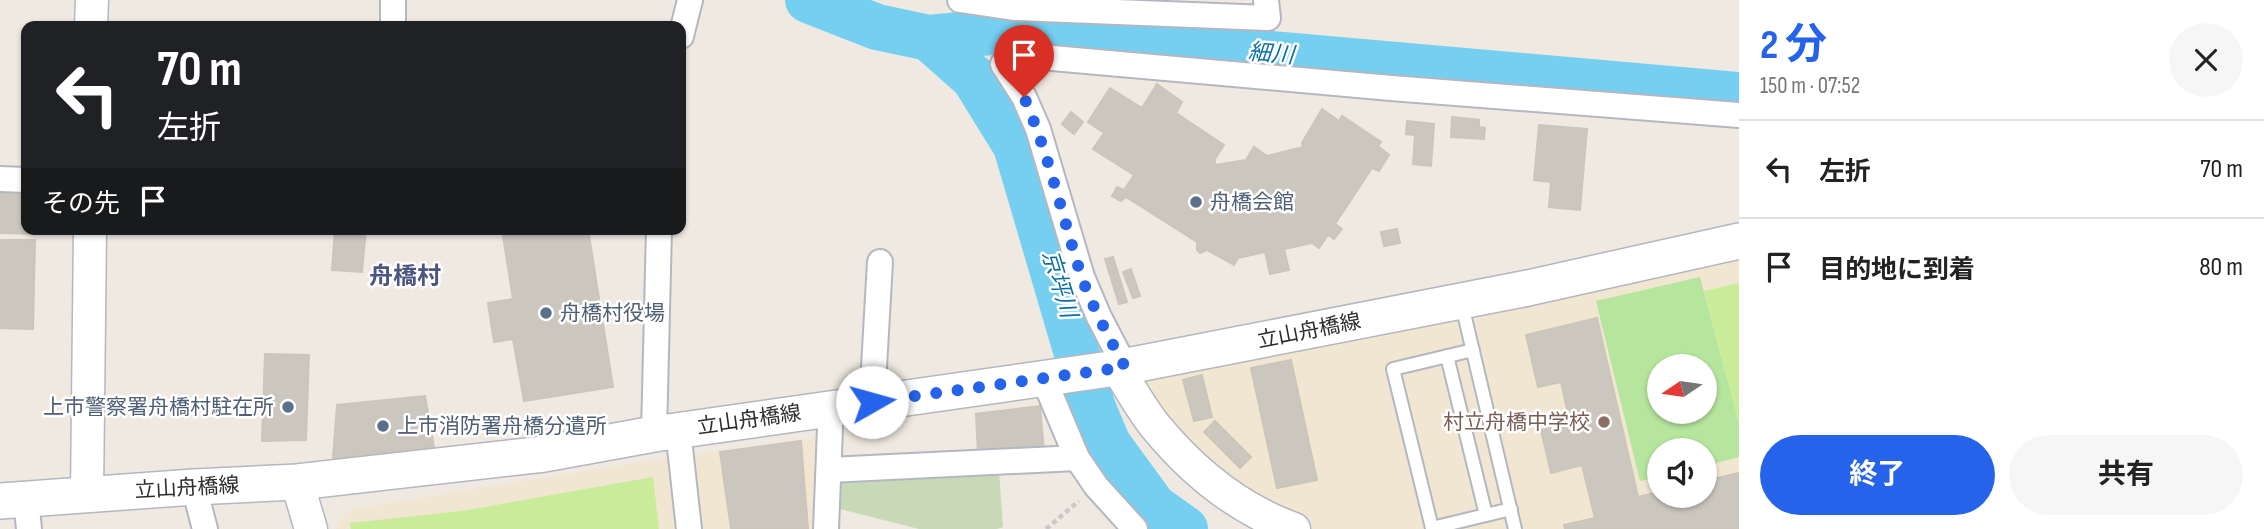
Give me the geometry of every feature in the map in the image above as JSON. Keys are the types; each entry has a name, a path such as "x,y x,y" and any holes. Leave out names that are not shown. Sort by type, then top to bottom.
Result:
{"main road":[{"name":"立山舟橋線","path":"18,510 86,494 297,482 544,454 666,432 1121,367 1461,301 1739,241"}],"street":[{"path":"92,0 92,21"},
{"path":"393,0 393,21"},
{"path":"685,21 690,0"},
{"path":"960,0 1014,8 1268,18 1266,0"},
{"path":"1294,529 1269,520 1212,485 1155,426 1121,367 1082,277 1038,129 1024,97 1003,64 1013,59 1041,57 1739,115"},
{"path":"0,179 21,180"},
{"path":"86,494 90,235"},
{"path":"659,235 666,432 689,529"},
{"path":"880,262 885,401"},
{"path":"1043,377 1077,458 1096,486 1135,529"},
{"path":"826,529 831,428 828,408"},
{"path":"829,470 1077,458"},
{"path":"297,482 311,529"},
{"path":"194,487 205,529"}],"lane":[{"path":"1461,301 1516,529"},
{"path":"1473,350 1393,369 1432,528 1511,509"},
{"path":"1447,356 1486,515"}],"path":[{"path":"1046,529 1096,486"}],"shaded area":[{"path":"1739,241 1739,529 1294,529 1212,485 1117,368"},
{"path":"819,437 818,529 336,529 340,520 353,509 649,461"}],"green space":[{"path":"1700,277 1739,423 1739,457 1717,463 1717,438 1647,438 1647,480 1640,481 1596,301"},
{"path":"1739,283 1739,423 1704,291"},
{"path":"999,471 1003,527 997,529 919,529 836,508 836,477"},
{"path":"653,477 659,529 351,529 350,523 462,511"}],"building":[{"path":"1157,84 1182,102 1176,113 1224,145 1215,159 1215,165 1246,160 1254,147 1267,156 1303,147 1302,143 1322,109 1339,121 1342,116 1381,142 1378,146 1389,155 1379,171 1372,168 1335,224 1342,229 1334,239 1328,235 1319,248 1312,243 1284,249 1289,270 1270,274 1265,252 1238,258 1234,265 1207,250 1200,253 1197,250 1197,242 1126,197 1121,201 1112,196 1117,187 1124,190 1134,175 1093,149 1104,133 1088,122 1110,88 1142,108"},
{"path":"1071,112 1083,122 1074,134 1062,124"},
{"path":"1452,117 1479,120 1479,127 1485,128 1484,139 1451,137"},
{"path":"1407,121 1434,124 1431,166 1413,164 1415,135 1406,134"},
{"path":"1539,125 1587,129 1580,210 1549,207 1551,182 1534,180"},
{"path":"0,189 21,189 21,234 0,233"},
{"path":"1397,229 1400,243 1384,246 1381,232"},
{"path":"335,235 365,235 362,272 332,270"},
{"path":"503,235 589,235 613,387 524,401 513,339 494,342 488,303 513,299"},
{"path":"0,240 35,240 33,329 0,328"},
{"path":"1113,257 1127,302 1119,304 1105,259"},
{"path":"1131,269 1140,296 1133,298 1123,272"},
{"path":"1597,318 1638,497 1647,495 1647,508 1717,508 1717,478 1739,473 1739,529 1565,529 1564,525 1595,518 1582,465 1551,473 1541,430 1570,423 1561,382 1538,387 1526,335"},
{"path":"265,354 309,355 306,440 262,441"},
{"path":"1291,360 1317,480 1277,488 1251,368"},
{"path":"1202,375 1212,417 1194,421 1183,380"},
{"name":"上市消防署舟橋分遣所","path":"425,396 434,447 333,458 337,405"},
{"path":"1040,406 1044,452 978,454 976,414"},
{"path":"1215,421 1251,457 1240,468 1204,432"},
{"path":"801,441 808,529 731,529 720,452"}],"waterway":[{"name":"細川","path":"808,0 877,27 929,38 991,32 1147,43 1739,95"},
{"name":"京坪川","path":"929,38 974,78 1016,146 1093,408 1108,444 1154,507 1185,529"}],"place":[{"name":"舟橋会館","path":"1196,202"},
{"name":"舟橋村役場","path":"546,313"},
{"name":"上市警察署舟橋村駐在所","path":"288,407"},
{"name":"村立舟橋中学校","path":"1604,422"},
{"name":"上市消防署舟橋分遣所","path":"383,426"}],"district":[{"name":"舟橋村","path":"405,276"}],"route":[{"path":"872,402 1125,367 1082,277 1054,178 1024,97"}]}
